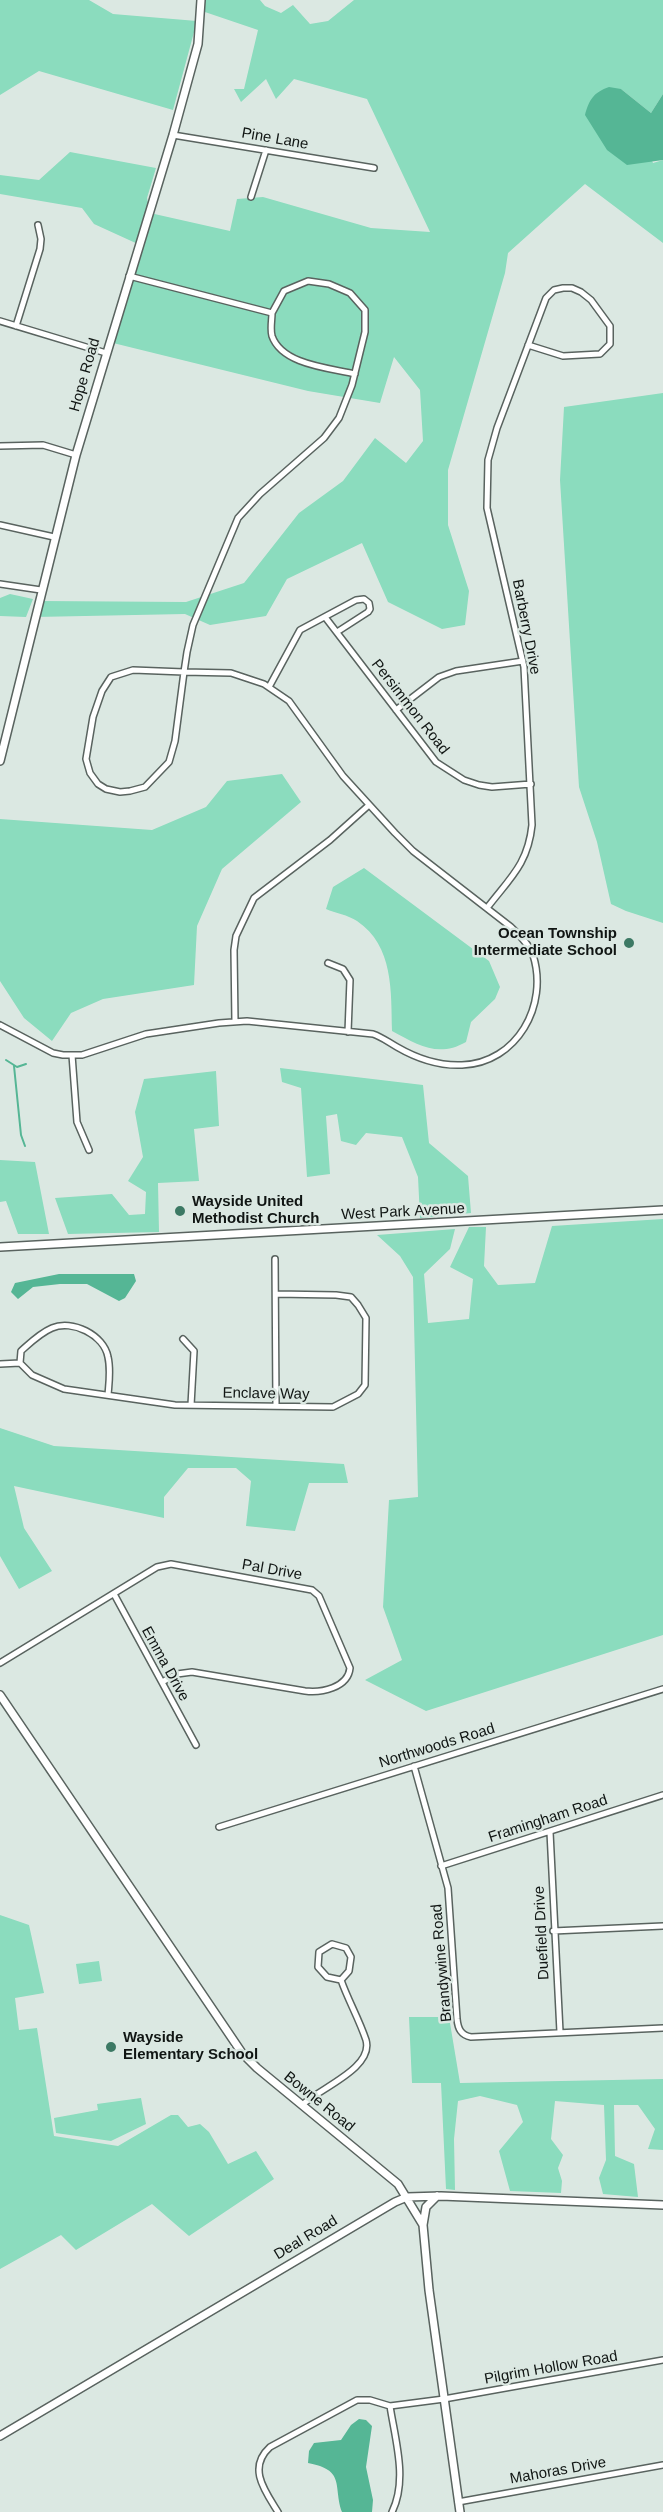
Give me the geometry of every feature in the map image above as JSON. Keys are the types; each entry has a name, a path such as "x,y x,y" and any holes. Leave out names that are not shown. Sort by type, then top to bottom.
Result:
{"street":[{"name":"Hope Road","path":"0,760 76,454 173,135 198,44 201,0"},
{"name":"Pine Lane","path":"173,135 374,168"},
{"path":"251,197 266,150"},
{"path":"16,326 41,243 38,225"},
{"path":"129,276 272,313"},
{"path":"0,1025 53,1053 72,1055 81,1055 146,1034 235,1022 348,1032 383,1038 422,1059 461,1065 482,1061 504,1049 518,1038 535,1008 538,991 533,955 525,941 511,927 413,851 343,776 289,701 269,687 231,674 184,672 133,670 111,677 102,692 93,717 86,759 90,773 98,784 120,792 145,787 168,762 175,741 184,672 193,626 238,518 260,494 324,438 339,418 355,374 365,332 365,310 350,293 329,284 308,281 284,291 272,313 272,336 281,350 304,361 355,374"},
{"name":"Barberry Drive","path":"487,908 525,859 530,844 532,825 523,661 487,508 488,460 497,428 528,345 546,298 554,290 572,288 591,300 610,326 610,344 600,354 563,356 528,345"},
{"path":"0,321 106,352"},
{"path":"0,446 43,445 76,454"},
{"path":"0,525 54,537"},
{"path":"0,584 41,591"},
{"path":"269,687 300,630 364,598 369,603 368,612 337,632"},
{"name":"Persimmon Road","path":"325,617 436,762 464,780 492,787 531,784"},
{"path":"396,710 439,677 456,671 523,661"},
{"path":"235,1022 234,950 236,936 254,898 330,840 369,805"},
{"path":"328,963 343,969 350,980 348,1032"},
{"path":"72,1055 77,1122 89,1150"},
{"name":"West Park Avenue","path":"0,1247 663,1210"},
{"path":"275,1259 276,1405"},
{"name":"Enclave Way","path":"20,1363 38,1378 64,1389 191,1405 333,1407 358,1394 364,1385 366,1318 358,1305 351,1297 276,1294"},
{"path":"0,1364 20,1363 21,1351 52,1328 66,1326 81,1329 99,1339 108,1354 110,1377 108,1395"},
{"path":"183,1339 194,1351 191,1405"},
{"name":"Pal Drive","path":"0,1663 165,1564 309,1588 319,1596 350,1668 348,1678 341,1684 319,1691 304,1691 192,1672 177,1674 162,1682"},
{"name":"Emma Drive","path":"114,1594 196,1745"},
{"name":"Northwoods Road","path":"219,1827 663,1689"},
{"name":"Bowne Road","path":"0,1695 242,2053 257,2068 398,2184 423,2225 429,2290 460,2512"},
{"name":"Brandywine Road","path":"414,1766 448,1888 457,2019 460,2031 471,2037 663,2028"},
{"name":"Framingham Road","path":"441,1866 663,1795"},
{"name":"Duefield Drive","path":"550,1832 560,2032"},
{"path":"554,1931 663,1926"},
{"path":"337,1944 349,1952 351,1965 341,1980 327,1977 318,1967 318,1956 327,1945 337,1944"},
{"path":"302,2105 313,2095 356,2068 366,2053 366,2040 341,1980"},
{"path":"423,2225 426,2207 437,2196"},
{"name":"Deal Road","path":"0,2436 324,2243 407,2197 437,2196 663,2205"},
{"name":"Pilgrim Hollow Road","path":"278,2512 259,2478 260,2461 270,2447 357,2400 370,2400 390,2406 444,2399 663,2360"},
{"path":"390,2406 400,2472 398,2497 392,2512"},
{"name":"Mahoras Drive","path":"458,2502 663,2464"}],"shaded area":[{"path":"0,0 89,0 113,14 197,21 173,110 39,71 0,95"},
{"path":"199,0 260,0 265,6 281,13 293,5 310,24 328,21 354,0 663,0 663,94 651,113 621,89 653,163 663,160 663,243 585,184 508,253 505,273 448,470 448,525 469,591 465,625 442,629 388,602 362,543 287,579 266,616 210,625 185,614 35,617 40,601 186,602 244,583 299,513 343,481 375,438 406,463 423,441 420,390 394,357 380,403 308,391 109,342 140,245 94,224 82,208 0,194 0,175 39,180 70,152 156,168 147,198 150,213 230,231 237,199 263,197 371,228 430,232 367,99 294,79 276,99 266,79 241,102 234,89 244,89 258,30 199,10"},
{"path":"609,87 621,89 651,113 663,94 663,160 627,165 607,150 585,115 593,97 599,91"},
{"path":"663,393 663,923 611,904 597,842 579,787 560,480 564,407"},
{"path":"10,594 33,599 26,617 0,616 0,598"},
{"path":"282,774 301,802 222,869 197,926 194,985 103,999 71,1013 52,1041 24,1018 0,981 0,819 152,830 206,807 227,781"},
{"path":"364,868 489,961 500,987 495,999 471,1022 466,1042 446,1049 428,1048 392,1031 388,971 378,943 357,921 326,909 333,887"},
{"path":"280,1068 423,1085 429,1143 468,1176 471,1213 420,1218 418,1177 402,1137 366,1133 356,1145 341,1141 337,1114 326,1116 330,1174 307,1177 301,1088 282,1082"},
{"path":"216,1071 219,1126 194,1129 199,1181 158,1183 159,1232 68,1234 55,1198 112,1194 129,1215 145,1214 146,1192 128,1181 143,1157 135,1112 144,1079"},
{"path":"0,1160 35,1162 49,1234 18,1234 6,1201 0,1202"},
{"path":"663,1219 663,1635 426,1711 365,1680 402,1660 383,1607 389,1500 418,1497 413,1277 400,1256 377,1235 455,1229 450,1249 424,1274 428,1323 469,1319 473,1279 450,1267 469,1227 486,1227 484,1266 498,1285 535,1283 552,1226"},
{"path":"59,1274 134,1274 136,1281 125,1298 119,1301 87,1284 33,1287 18,1299 11,1292 15,1283"},
{"path":"0,1428 54,1446 344,1464 348,1483 309,1483 295,1531 246,1526 251,1481 236,1468 188,1468 164,1497 164,1518 14,1486 24,1528 52,1571 19,1589 0,1556"},
{"path":"0,1915 29,1925 44,1993 15,1998 19,2030 37,2028 54,2136 118,2146 171,2115 178,2115 188,2127 200,2124 209,2132 228,2164 256,2151 274,2179 189,2236 152,2204 76,2250 61,2235 0,2269"},
{"path":"99,1961 102,1981 79,1984 76,1964"},
{"path":"409,2017 449,2017 460,2083 663,2079 663,2150 648,2149 655,2129 638,2105 614,2105 615,2156 634,2164 638,2197 603,2194 599,2178 606,2160 604,2105 555,2101 551,2139 563,2155 558,2168 562,2181 561,2193 510,2191 499,2151 523,2122 517,2105 480,2096 458,2101 454,2139 455,2190 446,2189 441,2083 412,2083"},
{"path":"141,2098 146,2124 111,2141 56,2133 54,2118 98,2110 97,2104"},
{"path":"359,2419 366,2420 372,2426 366,2467 373,2500 372,2512 342,2512 336,2480 328,2470 308,2463 309,2451 314,2443 341,2440 351,2425"}],"waterway":[{"path":"6,1060 17,1067 26,1064"},
{"path":"14,1066 21,1135 25,1146"}],"place":[{"name":"Ocean Township Intermediate School","path":"629,943"},
{"name":"Wayside United Methodist Church","path":"180,1211"},
{"name":"Wayside Elementary School","path":"111,2047"}]}
